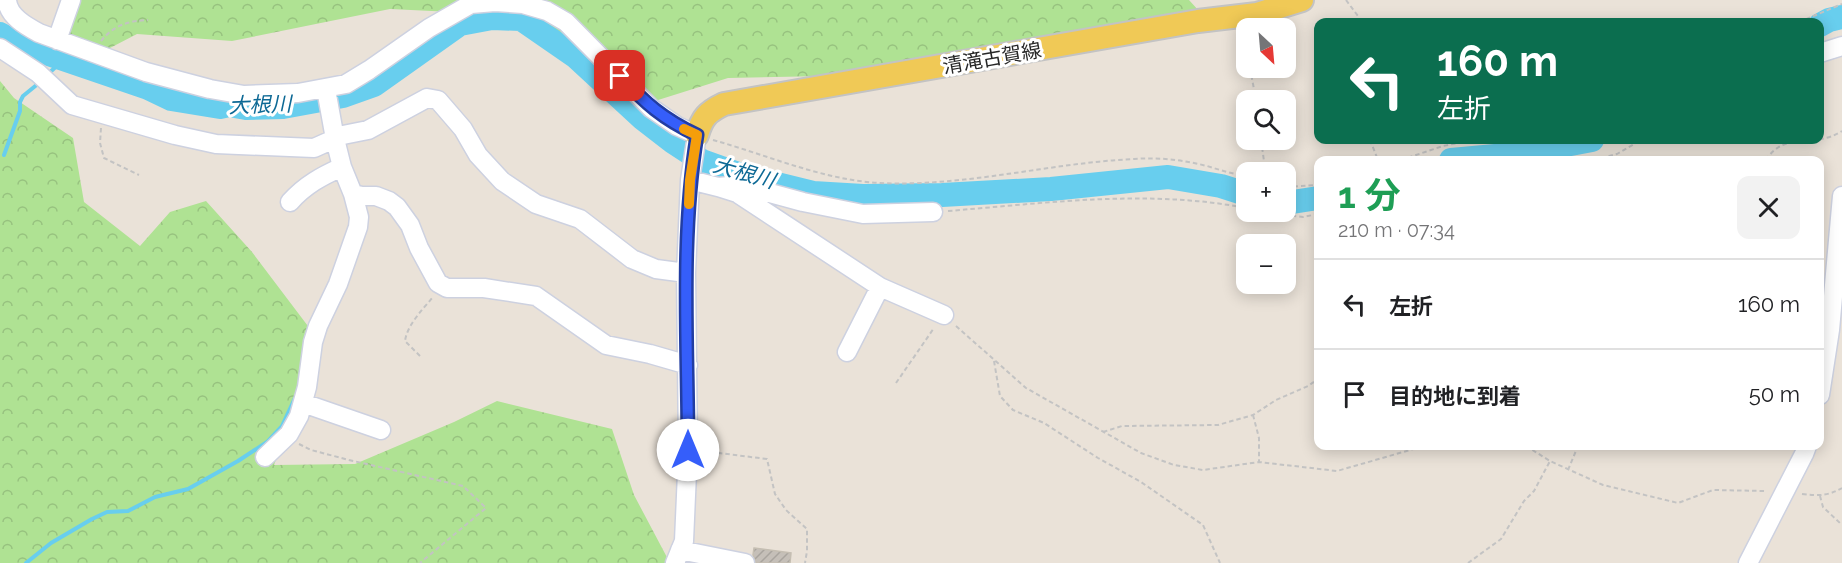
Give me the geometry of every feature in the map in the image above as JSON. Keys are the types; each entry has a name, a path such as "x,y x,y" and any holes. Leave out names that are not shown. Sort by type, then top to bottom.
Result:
{"main road":[{"name":"清滝古賀線","path":"697,135 701,121 707,112 724,104 1198,21 1257,14 1302,0"}],"street":[{"path":"7,0 8,8 24,25 57,40 146,72 200,87 244,95 298,93 346,84 429,28 471,4 495,2 523,4 547,11 566,22 651,108 678,126 697,135 690,180 686,273 688,450 683,554 745,563"},
{"path":"57,40 71,0"},
{"path":"1824,52 1842,46"},
{"path":"0,48 38,73 72,105 175,135 216,144 314,148 343,135 368,130 426,98 438,100 463,129 478,155 502,181 536,204 580,219 632,259 656,269 686,273"},
{"path":"265,457 289,434 300,416 318,326 338,284 358,227 359,217 342,167 326,89"},
{"path":"290,202 300,190 313,181 342,167"},
{"path":"690,180 737,193 880,287 944,315"},
{"path":"718,187 740,185 803,202 863,214 933,212"},
{"path":"353,194 376,196 397,207 410,225 419,248 438,283 443,286 447,288 484,288 536,296 606,345 688,365"},
{"path":"1824,369 1830,330 1842,196"},
{"path":"846,352 880,287"},
{"path":"303,403 381,429"},
{"path":"1748,563 1805,450"}],"path":[{"path":"1346,0 1359,18"},
{"path":"1809,18 1842,4"},
{"path":"95,54 99,43 109,30 130,21 148,20"},
{"path":"101,113 99,143 104,158 139,175"},
{"path":"1824,139 1833,138 1842,131"},
{"path":"697,135 844,178 879,183 918,184 961,180 1136,158 1170,159 1236,174"},
{"path":"1413,156 1453,144"},
{"path":"1609,156 1634,144"},
{"path":"1769,156 1773,149 1784,144"},
{"path":"1296,186 1314,185"},
{"path":"933,212 1151,197 1236,207"},
{"path":"1296,216 1314,215"},
{"path":"420,356 405,341 406,335 443,286"},
{"path":"896,383 944,315 1026,388 1141,453 1174,465 1203,470 1259,462 1337,471 1410,450"},
{"path":"994,361 1000,396 1013,410 1044,423 1098,458 1141,482 1203,525 1220,563"},
{"path":"1103,432 1122,426 1218,425 1252,415 1276,400 1314,382"},
{"path":"1252,415 1259,438 1259,462"},
{"path":"289,434 302,447 311,450 463,486 486,508 420,563"},
{"path":"688,450 767,459 775,494 786,510 807,529 805,563"},
{"path":"1532,450 1550,461 1603,485 1678,503 1713,490 1785,492"},
{"path":"1569,470 1576,450"},
{"path":"1468,563 1501,539 1524,501 1534,490 1550,461"},
{"path":"1842,488 1830,495 1820,496 1823,507 1842,525"}],"green space":[{"path":"71,0 1189,0 1210,23 826,76 728,78 639,106 537,16 390,9 232,41 137,34 81,63 51,45"},
{"path":"0,81 14,98 73,138 84,202 140,246 170,212 206,201 252,252 320,342 274,465 355,464 497,401 612,429 634,495 670,563 0,563"}],"building":[{"path":"754,548 791,553 790,563 756,563 753,555"}],"waterway":[{"name":"大根川","path":"1824,23 1842,17"},
{"name":"大根川","path":"0,34 19,44 148,88 171,99 220,107 229,105 246,108 283,107 343,96 374,85 460,24 492,18 521,19 576,57 642,118 702,161 744,176 813,193 863,196 942,195 1051,189 1168,177 1236,191"},
{"path":"46,76 63,60"},
{"path":"4,155 20,111 20,102 23,96 39,83"},
{"name":"大根川","path":"1495,156 1571,144"},
{"name":"大根川","path":"1296,201 1314,199"},
{"path":"26,563 51,543 92,519 107,512 128,511 155,497 188,489 238,461 267,442 282,426 295,398"}],"slow traffic":[{"path":"684,129 697,135 689,204"}],"route":[{"path":"620,76 651,108 678,126 697,135 690,180 686,273 688,450"}]}
